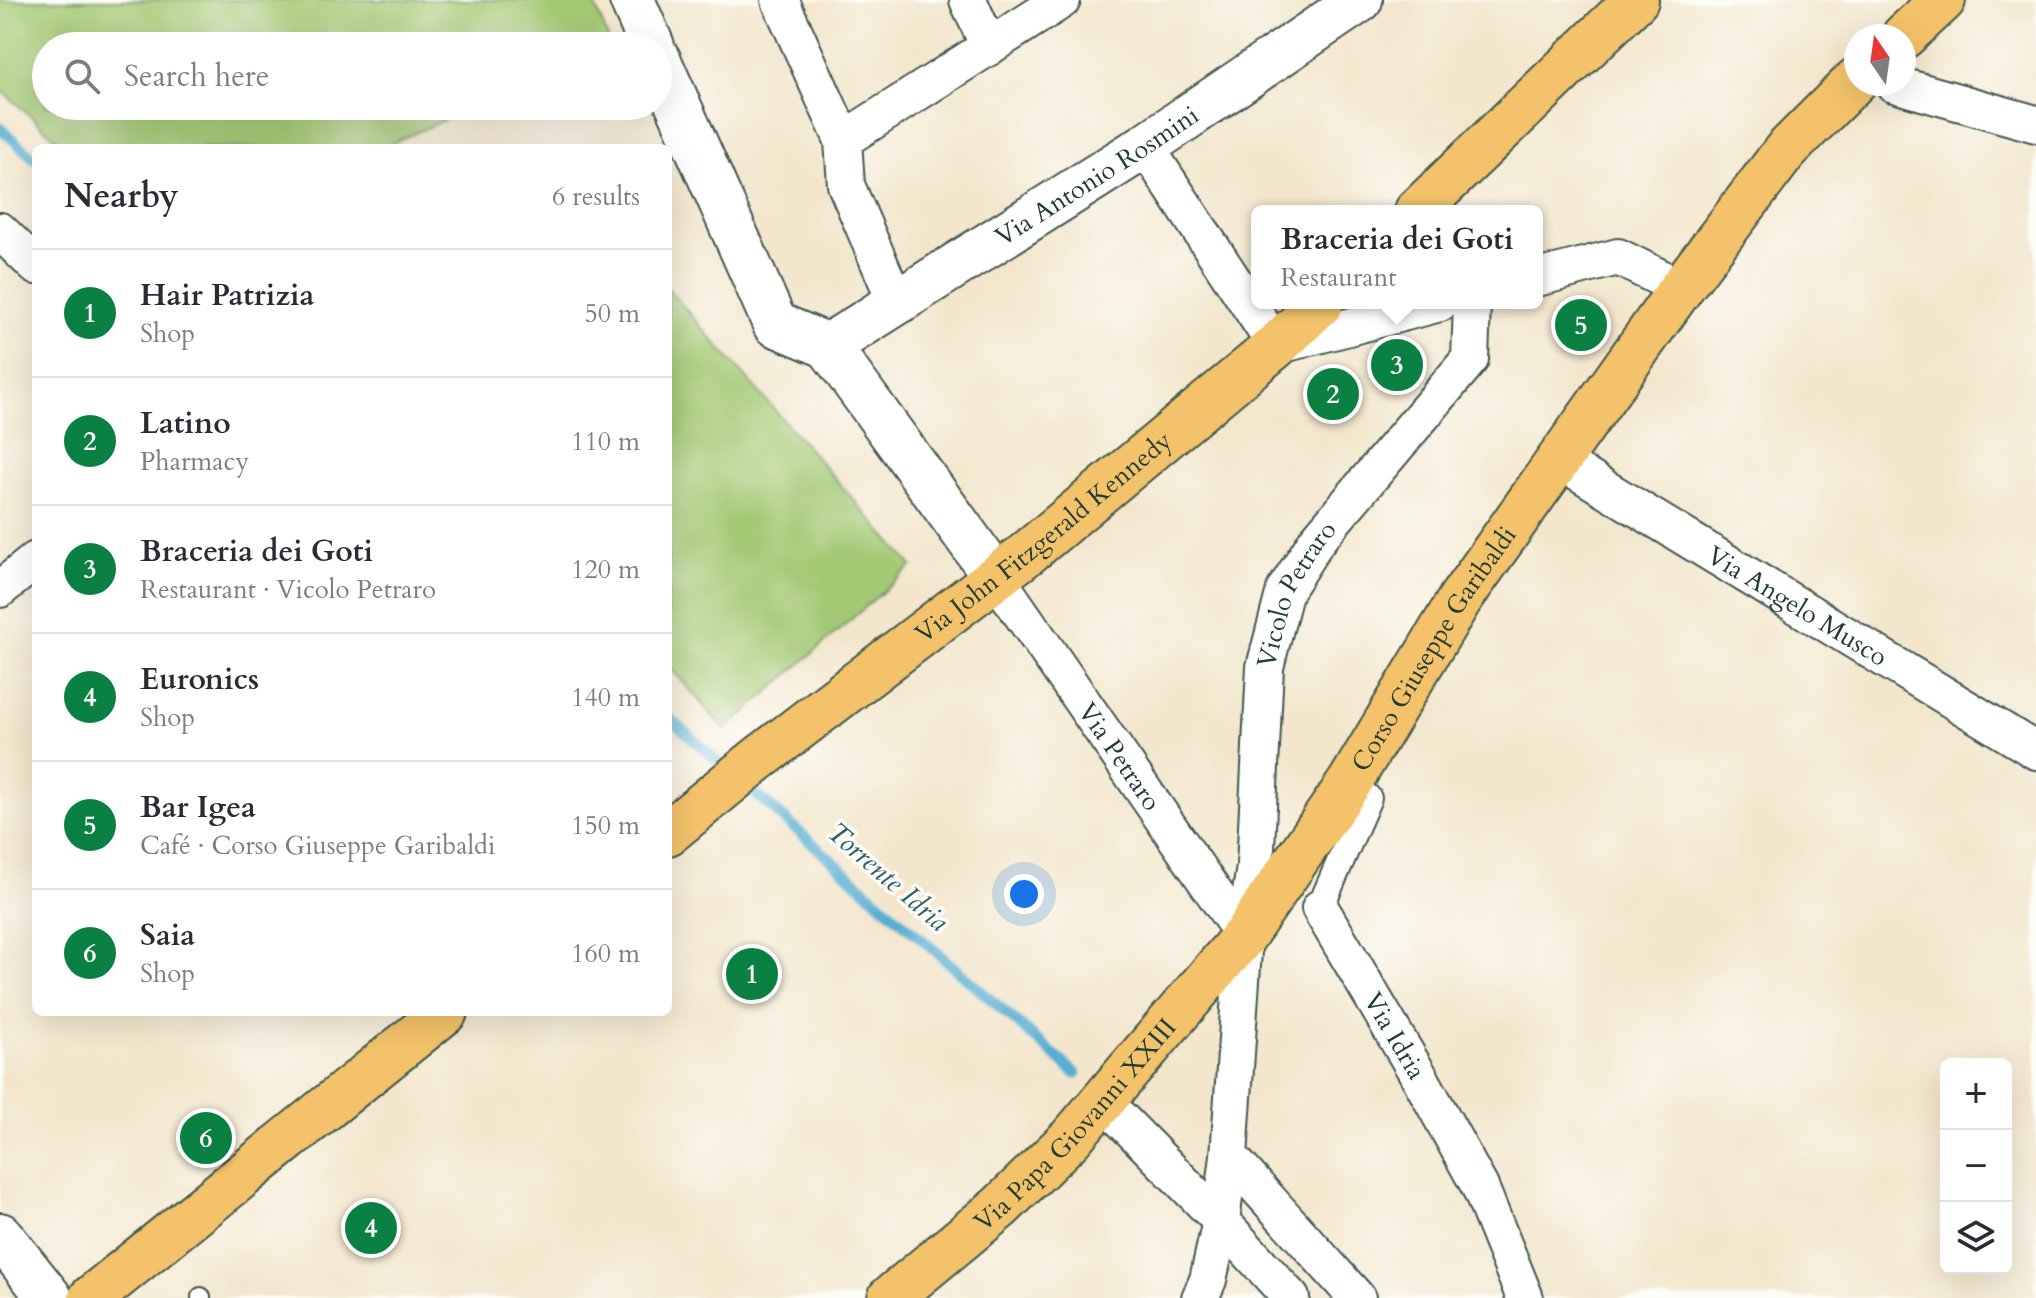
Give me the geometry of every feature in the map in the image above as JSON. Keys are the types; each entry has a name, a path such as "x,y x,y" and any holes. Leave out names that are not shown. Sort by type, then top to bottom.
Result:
{"main road":[{"path":"1423,205 1636,0"},
{"path":"1916,25 1943,0"},
{"name":"Corso Giuseppe Garibaldi","path":"1244,936 1350,782 1460,599 1681,288 1786,150 1844,92"},
{"name":"Via John Fitzgerald Kennedy","path":"672,830 757,760 996,577 1276,346 1315,309"},
{"name":"Via Papa Giovanni XXIII","path":"890,1298 1000,1207 1104,1102 1244,936"},
{"path":"91,1298 440,1016"}],"street":[{"path":"632,0 646,32"},
{"path":"780,0 843,140 846,185 896,302"},
{"path":"968,0 989,47"},
{"path":"843,140 1062,0"},
{"name":"Via Antonio Rosmini","path":"828,346 1145,146 1360,0"},
{"path":"1916,90 2036,124"},
{"path":"672,91 775,324 828,346 996,577"},
{"path":"1145,146 1251,308"},
{"path":"0,231 32,262"},
{"path":"1543,276 1618,257 1681,288"},
{"path":"1252,309 1276,346 1417,309"},
{"name":"Vicolo Petraro","path":"1244,936 1255,867 1265,667 1285,590 1317,540 1470,359 1472,309"},
{"name":"Via Angelo Musco","path":"1560,461 2036,751"},
{"path":"0,589 32,563"},
{"name":"Via Petraro","path":"996,577 1244,936"},
{"name":"Via Idria","path":"1350,782 1368,798 1320,908 1480,1187 1525,1298"},
{"path":"1211,1292 1229,1156 1244,936"},
{"path":"1104,1102 1221,1221 1291,1298"},
{"path":"1229,1156 1357,1298"},
{"path":"0,1235 50,1298"}],"green space":[{"path":"0,0 593,0 606,32 32,32 32,117 0,89"},
{"path":"35,120 444,120 390,144 62,144"},
{"path":"672,294 912,566 725,730 672,670"}],"waterway":[{"name":"Torrente Idria","path":"0,128 32,156"},
{"name":"Torrente Idria","path":"672,721 729,771"},
{"name":"Torrente Idria","path":"742,782 1076,1074"}],"place":[{"name":"Bar Igea","path":"1581,325"},
{"name":"Braceria dei Goti","path":"1397,365"},
{"name":"Latino","path":"1333,394"},
{"name":"Hair Patrizia","path":"752,974"},
{"name":"Saia","path":"206,1138"},
{"name":"Euronics","path":"371,1228"}]}
